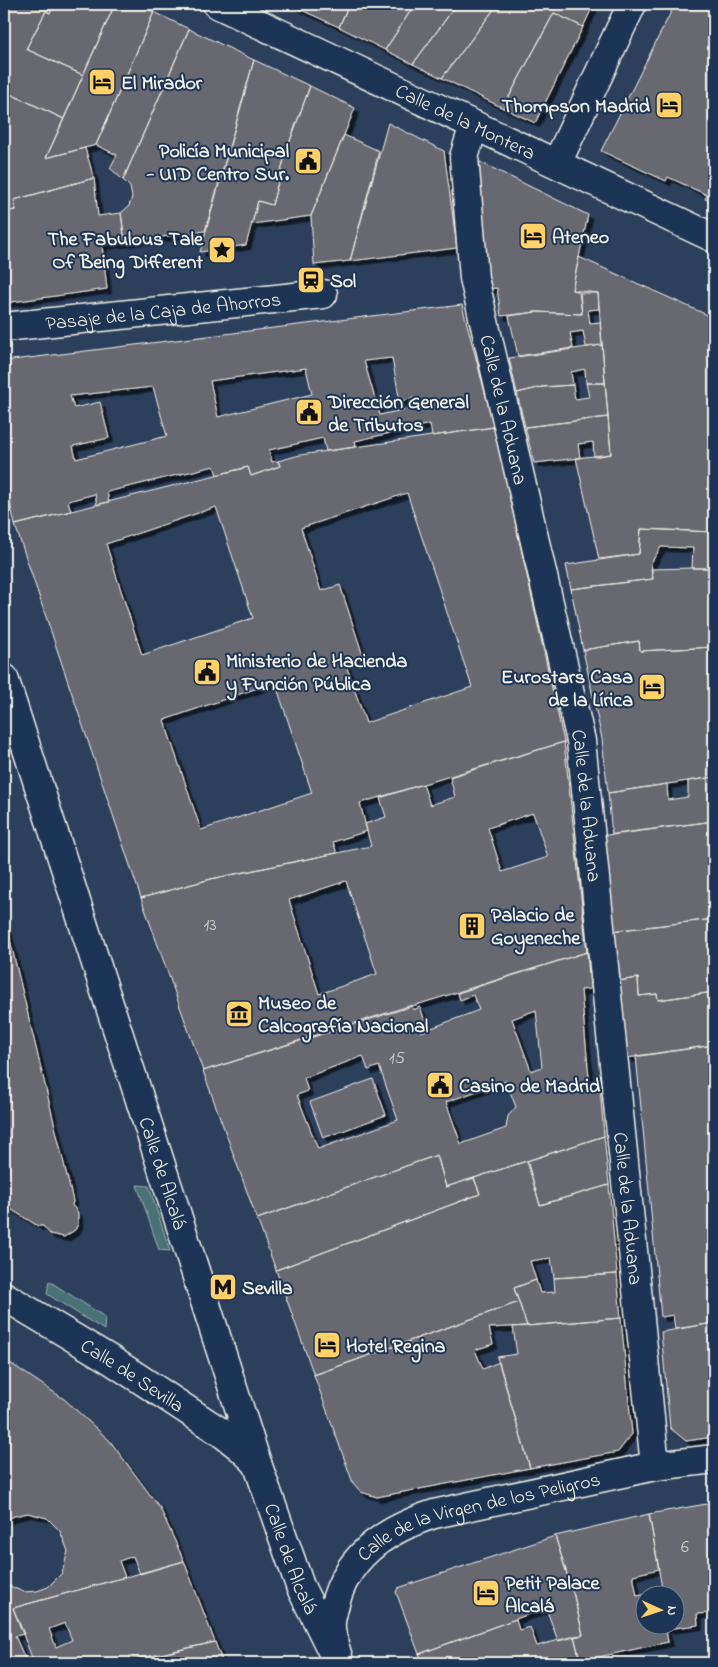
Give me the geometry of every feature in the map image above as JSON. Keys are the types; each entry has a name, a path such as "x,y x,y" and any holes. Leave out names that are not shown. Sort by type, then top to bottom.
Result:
{"street":[{"name":"Calle de la Montera","path":"217,4 714,238"},
{"path":"557,163 632,4"},
{"name":"Calle de la Aduana","path":"474,125 464,157 474,278 581,741 656,1466"},
{"name":"Pasaje de la Caja de Ahorros","path":"4,327 323,294"},
{"name":"Calle de Alcalá","path":"4,678 257,1463 300,1586 338,1663"},
{"name":"Calle de Sevilla","path":"4,1296 111,1360 222,1433 240,1446 257,1463"},
{"name":"Calle de la Virgen de los Peligros","path":"338,1663 330,1626 343,1579 356,1562 385,1534 404,1524 434,1514 656,1466 714,1459"}],"green space":[{"path":"137,1185 149,1186 170,1251 159,1250"},
{"path":"49,1281 105,1317 104,1330 47,1294"}],"building":[{"path":"4,4 54,4 50,13 46,11 26,49 83,75 64,119 4,91"},
{"path":"54,4 115,4 83,75 26,49 46,11 50,13"},
{"name":"El Mirador","path":"115,4 135,4 154,12 96,145 46,158"},
{"path":"288,4 349,4 339,27"},
{"path":"349,4 415,4 385,50 339,27"},
{"path":"415,4 457,4 413,64 385,50"},
{"path":"457,4 498,4 442,78 413,64"},
{"path":"498,4 594,4 583,27 554,13 503,108 442,78"},
{"name":"Thompson Madrid","path":"675,4 714,4 714,203 705,199 707,195 668,177 666,181 601,151"},
{"path":"154,12 189,29 123,180 110,168 117,155 96,145"},
{"path":"554,13 583,27 535,123 503,108"},
{"path":"189,29 254,60 205,231 125,242 121,213 129,206 132,197 130,187 123,180"},
{"path":"254,60 310,86 286,152 272,205 258,201 246,245 200,252"},
{"name":"Policía Municipal - UID Centro Sur.","path":"310,86 355,108 311,216 252,224 258,201 272,205 286,152"},
{"path":"4,91 64,119 46,158 85,148 94,178 14,200 16,210 4,212"},
{"path":"388,123 444,151 457,248 350,261"},
{"path":"344,135 379,151 350,261 314,265 311,216"},
{"name":"Ateneo","path":"480,162 588,215 572,290 579,292 582,314 536,312 501,316 497,288 486,289 476,165"},
{"path":"94,178 98,216 121,213 125,242 102,245 107,289 4,303 4,212 16,210 14,200"},
{"path":"579,257 714,318 714,532 641,529 639,554 599,559 576,458 611,454 598,293 572,290"},
{"path":"580,293 598,293 599,309 588,310 590,323 600,322 602,345 586,347 583,331 570,333 573,348 518,356 509,316 536,312 582,314"},
{"name":"Dirección General de Tributos","path":"462,305 494,427 432,436 430,424 355,441 356,447 326,451 323,438 269,450 272,462 278,461 280,466 251,476 248,467 217,475 214,466 107,492 109,502 97,505 95,494 68,501 71,511 15,525 4,475 4,361","holes":["392,358 400,402 413,398 415,407 380,415 364,361","306,368 312,394 218,417 210,381","153,387 167,436 76,459 73,446 109,438 100,402 74,408 70,396"]},
{"path":"602,345 605,383 586,383 585,369 571,372 573,385 542,387 517,393 509,358"},
{"path":"586,383 605,383 608,417 525,427 517,393 542,387 573,385 575,399 589,397"},
{"path":"608,417 611,454 594,457 593,442 578,444 580,458 534,463 525,427"},
{"name":"Ministerio de Hacienda y Función Pública","path":"494,427 564,742 360,803 367,831 333,842 337,853 211,879 141,898 15,525 248,467 251,476 280,466 278,461 300,455","holes":["407,493 472,687 366,723 345,662 363,656 340,585 321,591 301,528","216,507 253,618 142,655 106,544","275,682 312,793 201,830 164,720"]},
{"path":"641,529 714,532 714,568 692,568 693,548 661,547 651,563 653,579 571,589 566,565 639,554"},
{"path":"714,568 714,647 640,651 639,641 583,650 571,589 653,579 651,569"},
{"name":"Eurostars Casa de la Lírica","path":"639,641 640,651 714,647 714,777 608,793 602,739 583,650"},
{"name":"Palacio de Goyeneche","path":"564,742 587,952 203,1071 141,898 211,879 371,846 365,824 386,817 380,798 423,784 430,805 455,797 450,777","holes":["533,813 548,857 502,872 488,828","346,881 377,974 319,994 289,900"]},
{"path":"714,777 714,821 612,835 608,793 667,784 668,800 688,797 688,781"},
{"path":"714,821 714,895 712,895 714,919 612,931 600,836"},
{"path":"4,915 73,1201 72,1205 78,1213 78,1224 75,1230 64,1237 50,1234 43,1226 38,1226 4,1205"},
{"path":"714,919 714,992 658,1000 657,994 639,996 638,978 618,981 612,931"},
{"name":"Casino de Madrid","path":"587,952 590,989 581,990 590,1089 600,1088 604,1136 446,1187 437,1155 257,1219 203,1071 412,1005 413,1010 420,1007 425,1021 418,1023 421,1032 479,1010 473,995 460,1000 458,993","holes":["536,1010 542,1067 531,1071 512,1019","363,1056 368,1070 379,1066 398,1120 318,1149 297,1095 308,1091 304,1078","506,1081 516,1107 508,1116 506,1128 461,1144 446,1102"]},
{"path":"638,978 639,996 657,994 658,1000 714,992 714,1045 627,1058 618,981"},
{"path":"714,1045 714,1323 675,1329 673,1315 661,1317 636,1056"},
{"path":"373,1079 386,1115 323,1138 310,1102"},
{"path":"604,1136 609,1185 540,1205 527,1161"},
{"path":"437,1155 446,1187 474,1178 480,1194 276,1270 257,1219"},
{"path":"527,1161 540,1205 609,1185 617,1274 554,1278 551,1258 530,1261 536,1280 514,1288 519,1302 314,1375 276,1270 480,1194 474,1178"},
{"path":"617,1274 621,1318 527,1326 514,1288 536,1280 540,1293 555,1292 554,1278"},
{"path":"519,1302 527,1326 489,1328 493,1344 475,1350 483,1369 499,1362 530,1468 377,1497 361,1492 353,1483 314,1375"},
{"path":"621,1318 632,1434 618,1452 530,1468 497,1357 517,1354 513,1327"},
{"path":"714,1323 714,1437 686,1441 670,1428 661,1332"},
{"path":"4,1359 64,1399 110,1441 160,1508 184,1561 140,1574 133,1556 119,1561 125,1577 13,1608 24,1634 15,1636 27,1663 4,1663 4,1584 24,1592 37,1591 48,1587 62,1573 68,1551 60,1531 47,1518 28,1513 14,1516 4,1521"},
{"path":"712,1503 714,1591 709,1592 711,1613 697,1614 698,1625 686,1626 686,1584 661,1584 649,1514"},
{"path":"649,1514 659,1569 633,1575 636,1591 636,1634 667,1634 668,1642 580,1661 574,1636 583,1635 574,1596 555,1536"},
{"path":"555,1536 574,1596 583,1635 558,1641 546,1608 419,1654 396,1592 398,1588"},
{"path":"184,1561 215,1642 118,1663 34,1663 13,1608","holes":["65,1623 72,1640 56,1647 49,1629"]},
{"path":"516,1619 519,1630 530,1627 537,1646 574,1636 581,1663 422,1663 419,1654"},
{"path":"215,1642 223,1663 137,1663 141,1659"}],"place":[{"name":"El Mirador","path":"102,82"},
{"name":"Thompson Madrid","path":"669,105"},
{"name":"Policía Municipal - UID Centro Sur.","path":"308,161"},
{"name":"Ateneo","path":"533,236"},
{"name":"The Fabulous Tale Of Being Different","path":"222,250"},
{"name":"Sol","path":"311,280"},
{"name":"Dirección General de Tributos","path":"309,412"},
{"name":"Ministerio de Hacienda y Función Pública","path":"207,672"},
{"name":"Eurostars Casa de la Lírica","path":"652,687"},
{"name":"Palacio de Goyeneche","path":"472,926"},
{"name":"Museo de Calcografía Nacional","path":"239,1014"},
{"name":"Casino de Madrid","path":"440,1085"},
{"name":"Sevilla","path":"223,1287"},
{"name":"Hotel Regina","path":"327,1345"},
{"name":"Petit Palace Alcalá","path":"486,1593"}]}
